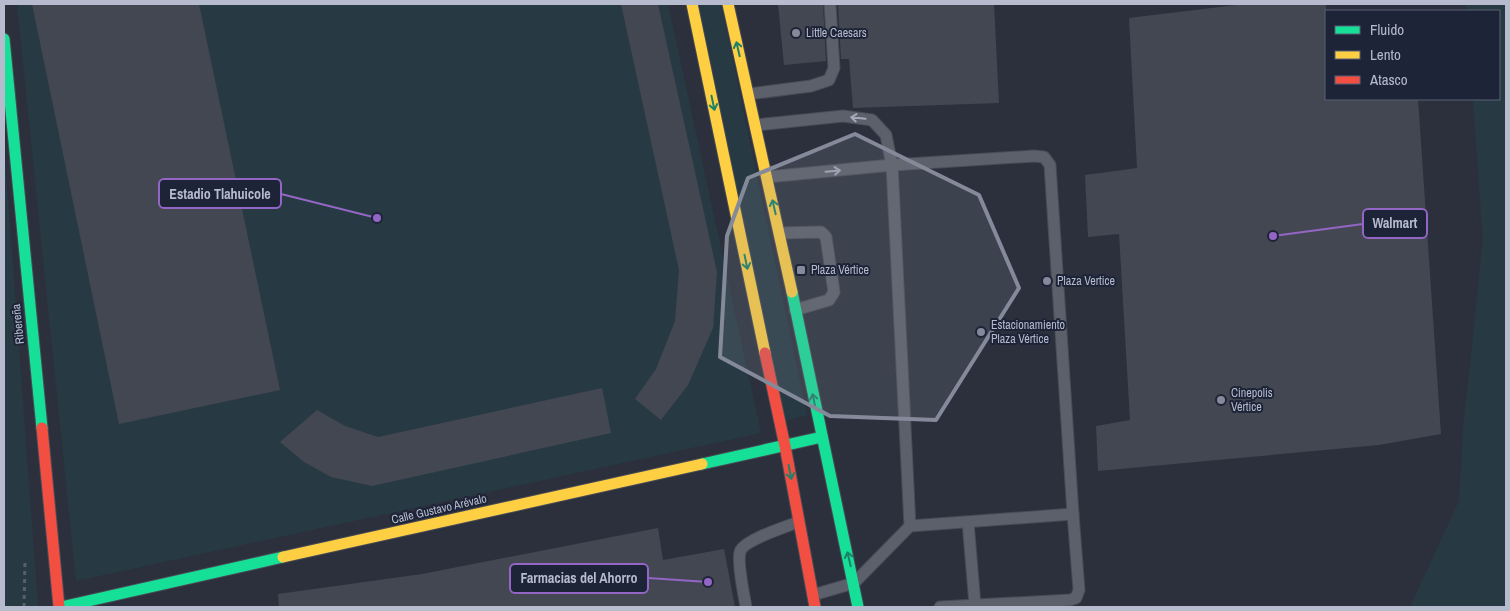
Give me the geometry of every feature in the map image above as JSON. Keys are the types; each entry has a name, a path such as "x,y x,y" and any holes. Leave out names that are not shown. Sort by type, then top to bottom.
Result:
{"street":[{"path":"692,4 785,446 815,607"},
{"path":"728,4 780,233 794,310 858,607"},
{"name":"Ribereña","path":"4,39 60,607"},
{"name":"Calle Gustavo Arévalo","path":"60,607 822,437"}],"lane":[{"path":"749,94 811,86 829,80 834,68 830,4"},
{"path":"756,125 843,116 872,120 886,135 892,165 910,526"},
{"path":"767,177 892,165 1034,156 1044,156 1050,165 1079,590 1076,598 1070,600 940,607"},
{"path":"780,233 821,232 826,236 834,292 829,300 794,310"},
{"path":"813,595 854,583 910,526 1073,514"},
{"path":"746,607 739,559 740,550 747,543 799,521"},
{"path":"968,522 975,605"}],"highlighted area":[{"path":"855,134 979,195 1019,288 936,420 830,416 720,357 727,236 748,178"}],"shaded area":[{"path":"17,4 668,4 761,433 76,581"},
{"path":"697,4 721,4 807,415 785,421"},
{"path":"1466,4 1506,4 1506,607 1410,607 1459,501 1463,430 1483,241 1473,100 1500,100 1500,10 1466,10"},
{"path":"4,144 38,607 4,607"}],"building":[{"path":"32,4 199,4 280,390 119,424"},
{"path":"621,4 658,4 717,272 713,328 688,385 661,420 635,399 656,369 675,321 679,270"},
{"name":"Little Caesars","path":"778,4 823,4 826,61 784,65"},
{"path":"838,4 994,4 999,103 853,108 849,59 841,59"},
{"path":"1244,4 1326,4 1325,100 1418,100 1441,434 1379,445 1098,471 1096,426 1130,420 1119,234 1088,237 1085,175 1137,168 1129,18"},
{"path":"602,388 611,433 372,486 331,477 304,462 280,442 317,410 345,426 378,437"},
{"path":"658,528 663,560 724,549 735,607 279,607 278,594 422,574"}],"traffic: fast":[{"path":"4,39 42,428"},
{"path":"792,292 858,607"},
{"path":"702,464 822,437"},
{"path":"61,607 283,557"}],"traffic: slow":[{"path":"692,4 765,353"},
{"path":"728,4 792,292"},
{"path":"283,557 702,464"}],"traffic: jam":[{"path":"765,353 785,446 815,607"},
{"path":"42,428 59,607"}],"place":[{"name":"Little Caesars","path":"796,33"},
{"name":"Estadio Tlahuicole","path":"377,218"},
{"name":"Walmart","path":"1273,236"},
{"name":"Plaza Vértice","path":"801,270"},
{"name":"Plaza Vertice","path":"1047,281"},
{"name":"Estacionamiento Plaza Vértice","path":"981,332"},
{"name":"Cinepolis Vértice","path":"1221,400"},
{"name":"Farmacias del Ahorro","path":"708,582"}]}
